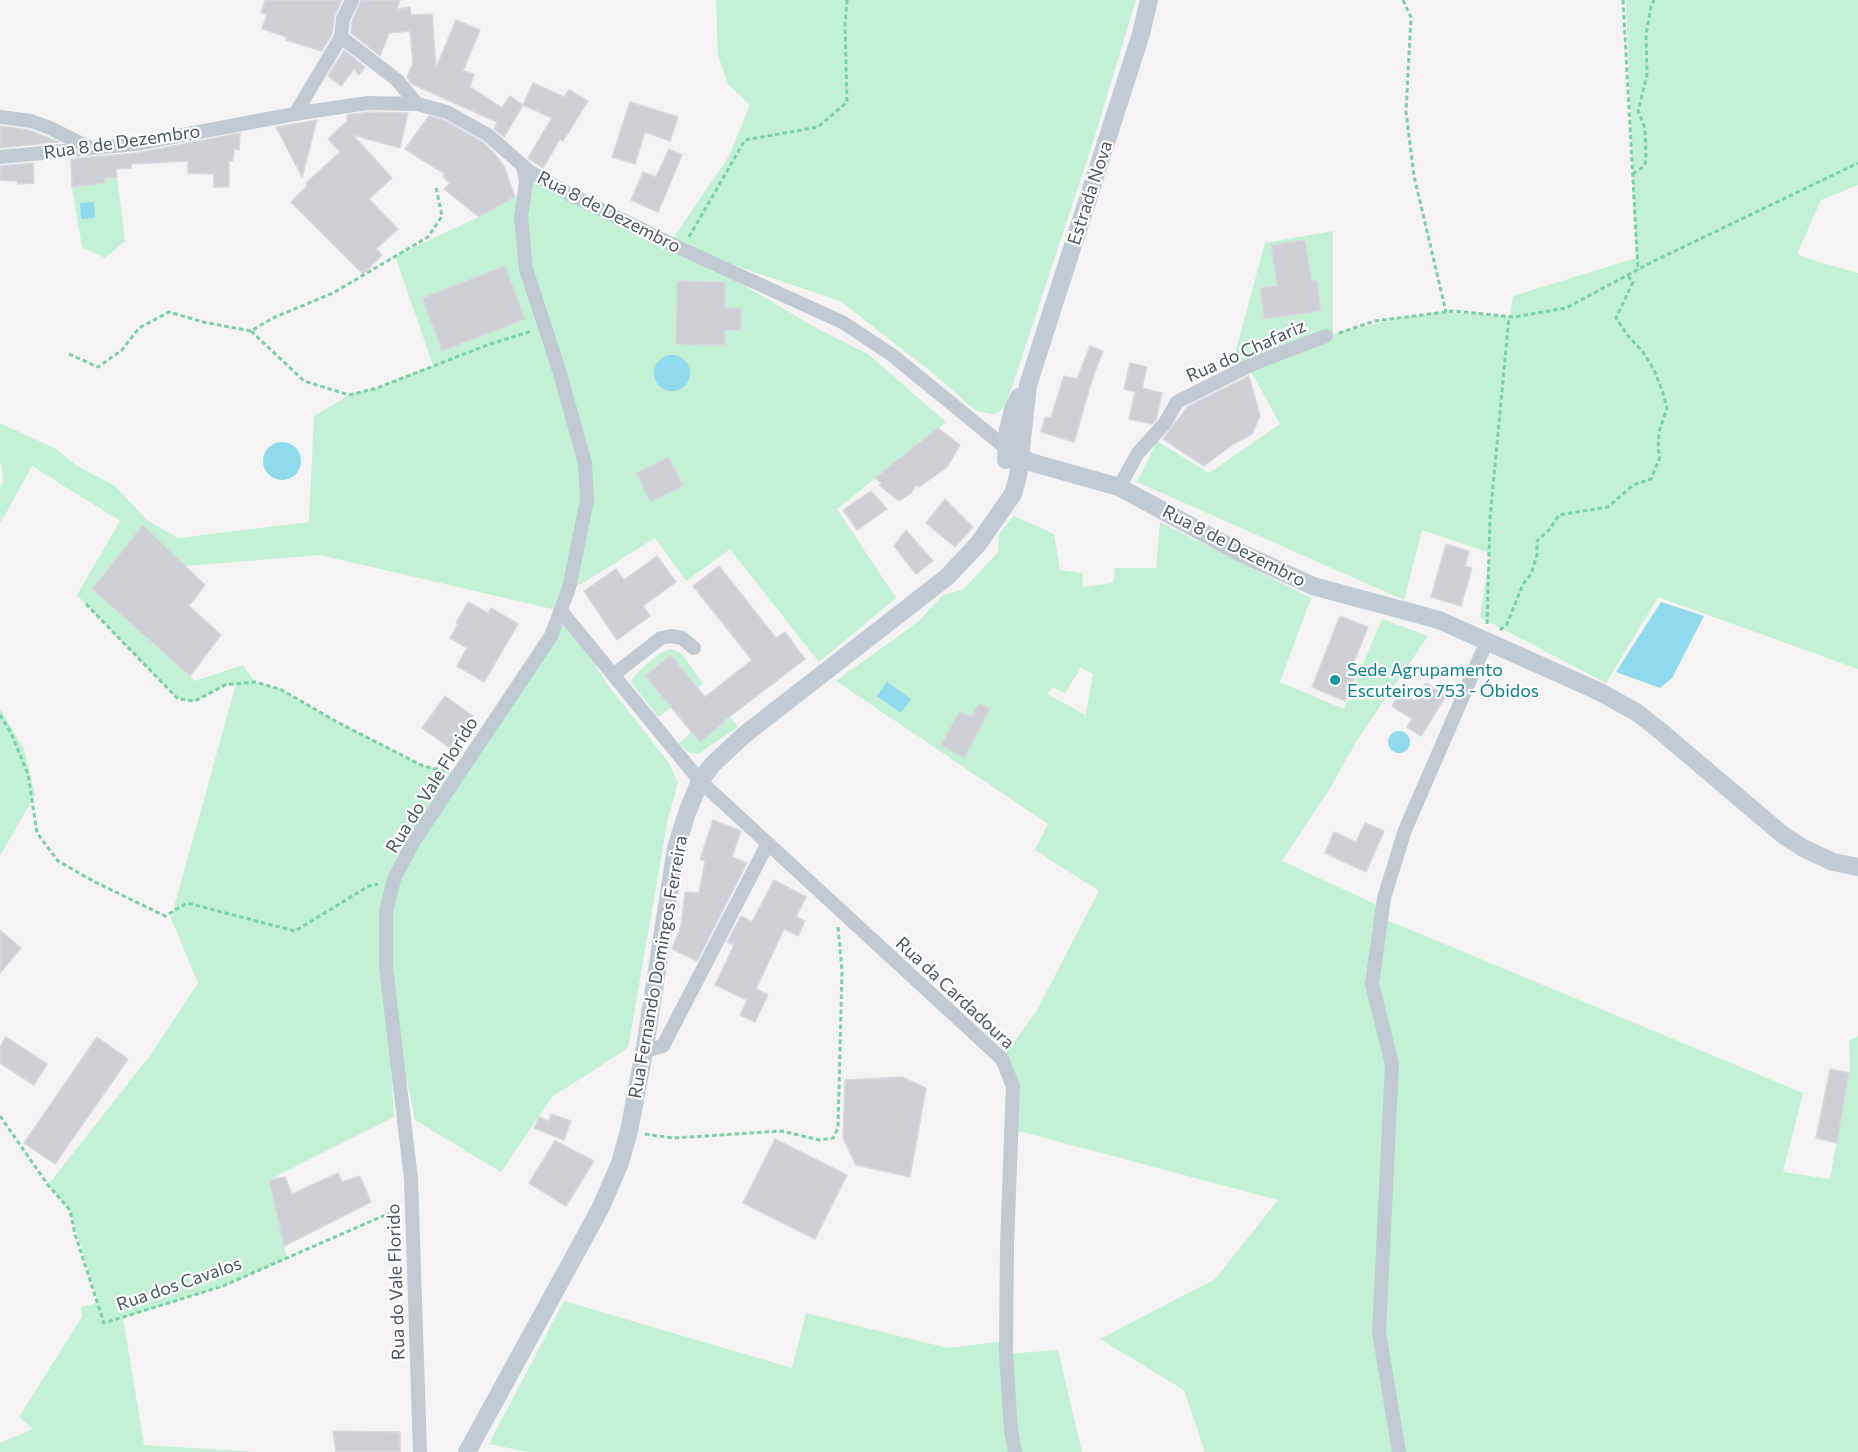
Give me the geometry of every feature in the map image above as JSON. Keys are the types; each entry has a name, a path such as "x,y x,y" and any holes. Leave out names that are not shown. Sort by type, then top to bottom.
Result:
{"street":[{"path":"295,114 341,37 343,19 352,0"},
{"name":"Estrada Nova","path":"1013,452 1028,385 1141,34 1149,0"},
{"path":"341,37 397,80 417,104"},
{"name":"Rua 8 de Dezembro","path":"0,157 135,144 368,102 417,104 447,111 488,135 523,166 568,194 842,322 891,355 1013,452 1030,462 1119,487 1239,552 1297,580 1439,620 1487,641"},
{"path":"0,117 31,121 90,148"},
{"name":"Rua do Vale Florido","path":"420,1452 411,1179 386,967 386,912 394,879 414,841 551,636 577,559 587,500 585,463 559,370 526,269 522,217 526,182 523,166"},
{"name":"Rua do Chafariz","path":"1119,487 1138,453 1165,423 1178,402 1255,363 1326,336"},
{"name":"Rua Fernando Domingos Ferreira","path":"467,1452 600,1209 620,1163 629,1131 645,1047 676,848 700,781 712,765 744,735 947,577 978,544 1013,494 1016,485 1013,452"},
{"name":"Rua da Cardadoura","path":"561,611 700,781 1002,1059 1013,1086 1006,1347 1011,1430 1015,1452"},
{"path":"613,675 661,638 671,636 682,638 694,648"},
{"path":"1399,1452 1379,1332 1392,1064 1371,984 1384,898 1405,830 1487,641 1598,691 1627,707 1658,729 1783,835 1803,848 1833,862 1858,867"},
{"path":"645,1047 652,1049 663,1046 767,845"}],"path":[{"path":"684,250 692,231 745,141 818,127 847,102 845,24 847,0"},
{"path":"1403,0 1411,17 1407,112 1414,176 1446,312"},
{"path":"1623,0 1638,270"},
{"path":"1633,174 1644,166 1646,160 1645,128 1638,111 1647,75 1646,34 1654,0"},
{"path":"1326,336 1375,321 1453,311 1509,317 1566,308 1627,275 1858,163"},
{"path":"251,332 273,318 333,293 428,237 442,216 436,187"},
{"path":"1487,641 1508,624 1523,584 1531,574 1537,555 1538,541 1559,515 1608,507 1633,485 1651,478 1658,464 1659,432 1667,408 1654,370 1616,318 1633,282 1627,275"},
{"path":"69,354 99,367 122,350 139,328 169,312 251,332 304,381 349,395 377,388 490,344 545,327"},
{"path":"1487,641 1490,518 1509,317"},
{"path":"86,604 178,699 195,701 225,685 255,682 280,689 337,722 423,766 458,774"},
{"path":"0,715 11,733 28,774 37,834 58,861 165,916 187,903 295,931 369,886 394,879"},
{"path":"629,1131 673,1138 782,1131 819,1140 833,1138 838,1128 842,971 836,908"},
{"name":"Rua dos Cavalos","path":"0,1116 48,1185 70,1210 75,1234 104,1323 223,1286 411,1204"}],"green space":[{"path":"716,0 1136,0 1093,142 1006,405 998,413 976,411 934,374 840,301 677,246 818,329 868,354 946,422 837,509 896,598 819,662 730,549 686,581 655,538 581,584 569,588 562,611 607,684 669,763 678,783 668,818 628,1048 552,1097 501,1172 415,1120 386,974 394,1117 269,1180 287,1259 223,1286 123,1318 144,1445 256,1452 0,1452 0,1443 33,1429 19,1417 82,1317 81,1307 97,1303 99,1306 70,1210 48,1185 152,1053 198,983 171,918 236,684 225,685 195,701 178,699 77,595 120,521 32,466 0,524 0,488 3,482 0,464 0,423 56,449 77,466 115,486 147,520 178,538 309,522 314,416 349,395 377,388 433,365 395,256 516,197 524,196 529,171 670,243 729,156 750,105 728,84 718,55","holes":["143,526 185,566 320,555 561,611 458,774 423,766 337,722 280,689 255,682 243,665 195,681 92,589"]},
{"path":"1626,0 1858,0 1858,185 1821,200 1797,254 1858,273 1858,669 1658,597 1606,683 1480,617 1490,553 1422,530 1404,600 1137,482 1157,441 1209,473 1280,424 1249,368 1229,376 1265,243 1333,231 1333,334 1405,317 1446,312 1510,317 1513,296 1636,258"},
{"path":"117,177 125,241 105,258 82,247 72,187 105,183 105,178"},
{"path":"1014,516 1054,534 1060,570 1083,573 1082,587 1113,583 1115,568 1156,568 1160,522 1311,598 1280,682 1344,709 1382,619 1428,636 1358,739 1330,788 1282,861 1373,903 1383,909 1382,918 1803,1093 1783,1172 1830,1179 1850,1067 1849,1041 1858,1036 1858,1452 1205,1452 1184,1390 1100,1339 1215,1279 1278,1200 1011,1129 1013,1086 1002,1059 1037,1010 1099,891 1035,850 1048,824 836,681 919,621 943,595 963,590 998,552 999,534","holes":["1077,666 1093,674 1085,719 1085,715 1048,694 1052,687 1065,693 1080,669"]},
{"path":"671,649 682,654 703,684 658,717 631,682 650,661"},
{"path":"710,692 738,727 698,754 688,752 679,743 692,732 700,742 725,723 704,696"},
{"path":"0,709 24,749 35,795 0,856"},
{"path":"564,1301 792,1368 806,1313 948,1348 1006,1341 1006,1354 1058,1350 1082,1452 528,1452 489,1444"}],"water":[{"path":"94,202 95,218 81,219 80,203"},
{"path":"672,355 684,361 690,373 684,385 672,391 660,385 654,373 660,361"},
{"path":"282,442 296,447 301,461 296,475 282,480 268,475 263,461 268,447"},
{"path":"1661,602 1704,616 1672,678 1660,688 1616,672"},
{"path":"887,682 911,699 901,713 877,696"},
{"path":"1399,731 1407,734 1410,742 1407,750 1399,753 1391,750 1388,742 1391,734"}],"building":[{"path":"265,0 342,0 335,15 332,34 322,51 286,40 287,37 262,29 267,14 261,13"},
{"path":"361,0 400,0 397,9 410,7 411,15 432,14 436,68 456,20 480,30 463,71 474,74 470,87 502,108 510,96 523,105 504,137 494,129 497,122 412,84 407,77 413,63 410,31 389,33 380,56 351,33 352,21"},
{"path":"344,50 365,67 359,75 354,69 341,86 328,76"},
{"path":"533,83 564,97 569,90 588,101 563,141 560,139 543,168 528,158 552,118 523,105"},
{"path":"630,102 678,117 670,141 645,132 635,164 612,157"},
{"path":"369,112 408,113 400,148 353,135 392,178 369,199 398,229 376,249 382,255 363,274 291,202 307,186 306,183 340,152 328,139 347,121 347,115"},
{"path":"429,116 444,120 483,142 504,166 515,197 479,217 444,189 450,183 443,177 445,174 405,149"},
{"path":"317,120 302,177 276,127"},
{"path":"0,126 29,130 59,142 0,148"},
{"path":"240,133 239,150 234,149 233,161 229,161 229,187 214,187 214,174 188,173 188,161 131,164 131,168 116,169 117,177 105,178 105,183 72,187 71,159 137,153"},
{"path":"669,149 682,155 658,212 631,200 643,172 656,177"},
{"path":"33,163 34,183 18,184 17,181 0,180 0,166"},
{"path":"1305,240 1312,281 1317,280 1321,311 1264,319 1260,288 1277,286 1271,245"},
{"path":"505,266 525,319 442,351 422,298"},
{"path":"677,281 725,282 725,308 741,308 741,330 725,330 725,345 676,344"},
{"path":"1090,346 1103,351 1074,442 1041,432 1045,417 1051,418 1064,376 1077,379"},
{"path":"1130,363 1147,367 1142,388 1162,393 1156,420 1152,424 1129,419 1135,392 1124,389"},
{"path":"1249,376 1260,416 1252,434 1232,445 1204,466 1163,439 1188,406"},
{"path":"938,428 960,445 947,467 919,487 916,485 911,493 899,501 879,485 882,483 875,478"},
{"path":"669,457 683,486 650,502 636,473"},
{"path":"871,491 887,509 857,530 843,510"},
{"path":"945,499 973,527 955,547 926,523"},
{"path":"143,525 205,585 189,606 221,635 190,676 92,589"},
{"path":"906,530 933,561 916,574 894,546"},
{"path":"1446,544 1469,551 1465,566 1472,568 1461,606 1431,597"},
{"path":"657,556 676,582 643,606 650,616 617,640 584,591 616,569 624,580"},
{"path":"719,566 776,638 785,632 805,659 700,742 645,676 671,655 705,697 752,660 693,586"},
{"path":"468,602 488,613 491,608 518,624 484,682 457,666 467,648 450,638"},
{"path":"1340,616 1368,627 1351,669 1358,672 1345,701 1312,687"},
{"path":"1426,683 1446,696 1421,736 1407,727 1412,719 1392,706 1401,692 1415,701"},
{"path":"445,696 473,716 450,748 422,728"},
{"path":"979,703 990,709 964,758 941,745 960,711 971,717"},
{"path":"713,820 741,831 732,857 747,863 697,961 672,949 681,926 685,892 699,893 705,861 700,859"},
{"path":"1365,823 1384,831 1366,872 1325,853 1334,832 1356,842"},
{"path":"774,880 806,897 796,917 805,921 798,936 784,929 756,989 768,995 755,1022 740,1015 747,1000 715,985 734,945 727,942 741,916 752,922"},
{"path":"0,930 21,948 0,973"},
{"path":"6,1037 47,1064 34,1085 0,1063 0,1047"},
{"path":"97,1037 128,1059 55,1164 24,1143"},
{"path":"1830,1069 1849,1073 1837,1143 1816,1138"},
{"path":"902,1077 926,1088 910,1177 856,1165 843,1138 845,1080"},
{"path":"551,1114 571,1121 564,1140 534,1128 539,1117 549,1121"},
{"path":"775,1139 847,1175 815,1239 743,1203"},
{"path":"555,1141 594,1161 566,1206 529,1183"},
{"path":"338,1173 342,1182 360,1176 371,1202 284,1246 269,1180 285,1177 292,1194"},
{"path":"333,1431 400,1432 400,1452 336,1452"}],"place":[{"name":"Sede Agrupamento Escuteiros 753 - Óbidos","path":"1335,680"}]}
